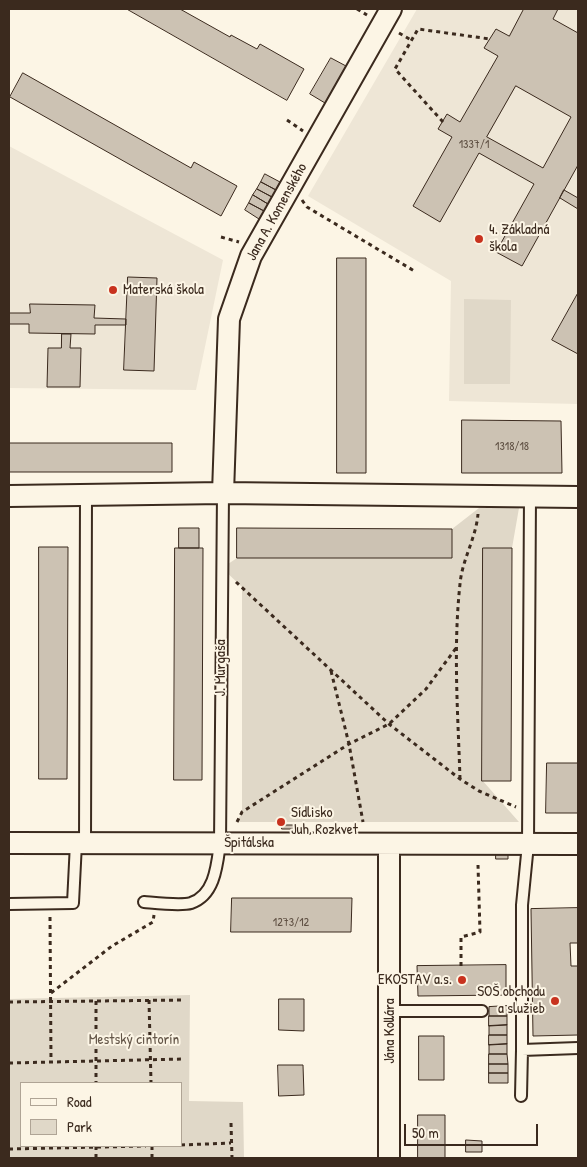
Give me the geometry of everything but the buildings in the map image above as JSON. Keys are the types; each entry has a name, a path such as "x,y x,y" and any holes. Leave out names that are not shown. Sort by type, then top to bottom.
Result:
{"street":[{"name":"Jana A. Komenského","path":"223,493 229,319 251,256 391,9"},
{"path":"9,496 223,493 578,497"},
{"name":"Špitálska","path":"9,843 578,844"},
{"name":"Jána Kollára","path":"389,844 389,1158"}],"lane":[{"name":"J. Murgaša","path":"144,902 190,903 206,893 213,879 220,844 223,493"},
{"path":"9,904 73,904 80,843 86,495"},
{"path":"521,1096 522,905 528,844 530,496"},
{"path":"390,1011 482,1011"},
{"path":"522,1050 578,1048"}],"path":[{"path":"443,122 395,69 411,40 418,29 490,39"},
{"path":"295,178 306,207 416,272"},
{"path":"460,779 456,648 460,581 477,529 479,508"},
{"path":"222,568 389,724 460,779 479,791 528,812"},
{"path":"237,822 242,812 349,744 389,724 426,688 456,648"},
{"path":"330,669 349,744 362,822"},
{"path":"461,966 461,937 480,932 478,865"},
{"path":"51,993 112,946 153,922 157,902"},
{"path":"50,904 51,1062"},
{"path":"149,1000 151,1082"},
{"path":"9,1002 185,1000"},
{"path":"96,1001 96,1082"},
{"path":"9,1063 183,1059"},
{"path":"231,1123 232,1158"},
{"path":"182,1145 232,1143"},
{"path":"9,1149 67,1147"}],"shaded area":[{"name":"4. Základná škola","path":"417,9 578,9 578,404 449,401 451,281 308,196"},
{"name":"Materská škola","path":"9,146 223,260 196,390 9,388"}],"green space":[{"path":"464,299 511,300 510,384 464,384"},
{"path":"479,508 519,508 512,548 483,548 482,780 519,822 237,822 242,812 242,587 222,568 237,558 451,558 452,529"},
{"name":"Mestský cintorín","path":"190,995 189,1101 243,1102 244,1158 9,1158 9,999"}],"place":[{"name":"4. Základná škola","path":"479,239"},
{"name":"Materská škola","path":"113,290"},
{"name":"Sídlisko Juh, Rozkvet","path":"281,822"},
{"name":"EKOSTAV a.s.","path":"462,980"},
{"name":"SOŠ obchodu a služieb","path":"555,1001"}]}
